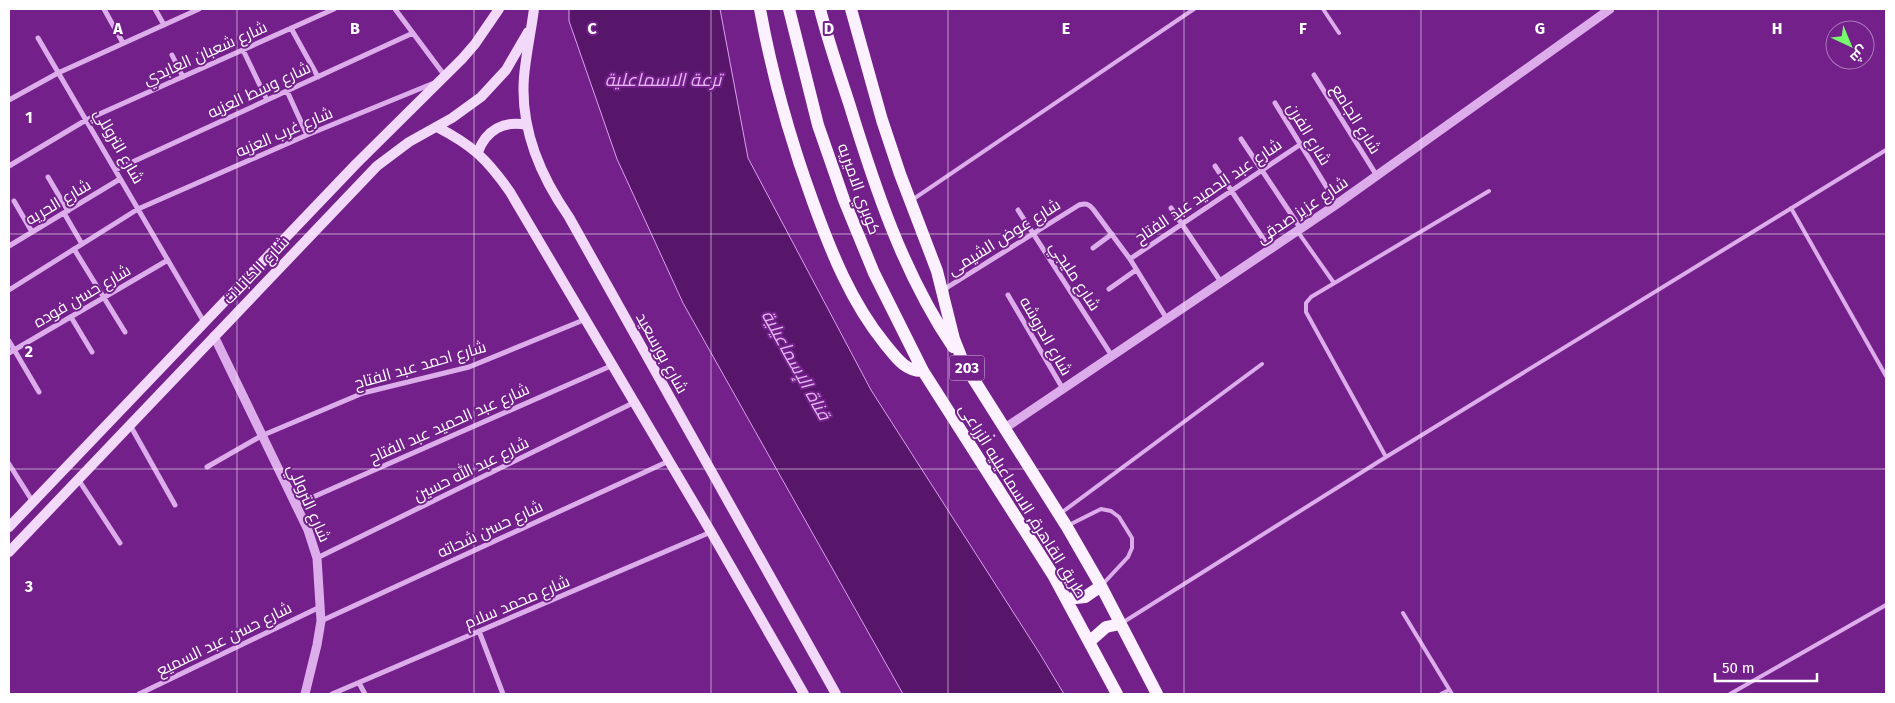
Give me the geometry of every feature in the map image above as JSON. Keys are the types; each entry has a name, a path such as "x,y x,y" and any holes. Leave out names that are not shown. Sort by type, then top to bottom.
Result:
{"main road":[{"name":"شارع الكابلات","path":"9,527 356,164 443,78 475,44 499,9"},
{"name":"شارع بورسعيد","path":"534,9 524,78 524,103 527,125 540,166 836,694"},
{"path":"760,9 793,144 819,219 845,282 873,329 890,350 908,368 923,371"},
{"name":"كوبري الاميريه","path":"788,9 818,125 844,200 874,273 923,371"},
{"name":"طريق القاهرة, الاسماعيليه الزراعى","path":"851,9 882,120 910,201 938,270 954,339 964,364 1067,526 1101,586 1157,694"},
{"name":"كوبري الاميريه","path":"821,12 883,210 923,298 942,332 964,364"},
{"name":"شارع الكابلات","path":"9,552 377,166 409,142 467,109 494,84 516,55 532,23"},
{"path":"478,152 486,136 493,130 510,123 527,125"},
{"path":"436,127 459,138 478,152 493,167 510,192 712,532 804,694"},
{"name":"طريق القاهرة, الاسماعيليه الزراعى","path":"923,371 1053,575 1117,694"},
{"path":"1066,599 1085,597 1101,586"},
{"path":"1088,642 1106,628 1120,624"}],"street":[{"path":"104,9 123,43"},
{"path":"155,9 164,25"},
{"path":"9,100 58,73 199,9"},
{"name":"شارع شعبان العابدي","path":"9,166 86,120 334,9"},
{"path":"395,9 413,32 443,78"},
{"name":"شارع عزيز صدقى","path":"1005,428 1271,250 1610,9"},
{"path":"291,28 318,77"},
{"name":"شارع وسط العزبه","path":"115,170 413,32"},
{"name":"شارع التروللي","path":"38,38 204,322"},
{"path":"243,50 267,100"},
{"path":"172,55 183,77"},
{"name":"شارع الجامع","path":"1314,75 1377,176"},
{"name":"شارع غرب العزبه","path":"9,290 138,209 443,78"},
{"path":"287,91 308,135"},
{"name":"شارع الفرن","path":"1275,102 1337,204"},
{"path":"1241,139 1299,230"},
{"name":"شارع عبد الحميد عبد الفتاح","path":"1130,260 1301,144"},
{"path":"1215,166 1271,250"},
{"path":"48,177 82,244"},
{"name":"شارع الحريه","path":"9,246 120,179"},
{"path":"14,201 32,232"},
{"name":"شارع عوض الشيمى","path":"942,290 1080,205 1090,205 1112,234"},
{"path":"1171,208 1221,282"},
{"name":"شارع مليجي","path":"1018,210 1112,356"},
{"path":"1093,248 1112,234 1167,319"},
{"path":"74,249 125,332"},
{"name":"شارع حسن فوده","path":"11,352 168,260"},
{"name":"شارع عبد الحميد عبد الفتاح","path":"1109,289 1136,270"},
{"name":"شارع الدروشه","path":"1008,295 1063,389"},
{"path":"71,317 92,352"},
{"name":"شارع احمد عبد الفتاح","path":"207,467 262,436 363,394 468,368 586,319"},
{"name":"شارع التروللي","path":"214,336 308,530 317,558 321,621 317,645 304,694"},
{"path":"9,341 11,352 39,392"},
{"name":"شارع عبد الحميد عبد الفتاح","path":"295,505 613,365"},
{"name":"شارع عبد الله حسين","path":"317,558 635,402"},
{"path":"130,425 175,505"},
{"name":"شارع حسن شحاته","path":"321,621 670,461"},
{"path":"9,464 33,502"},
{"path":"78,480 120,543"},
{"name":"شارع محمد سلام","path":"332,694 712,532"},
{"name":"شارع حسن عبد السميع","path":"140,694 320,607"},
{"path":"479,631 503,694"},
{"path":"359,682 365,694"}],"lane":[{"path":"910,201 1194,9"},
{"path":"1322,9 1339,33"},
{"path":"1120,624 1386,457 1886,150"},
{"path":"1386,457 1306,312 1306,304 1308,300 1334,283 1489,191"},
{"path":"1791,208 1886,376"},
{"path":"1299,230 1334,283"},
{"path":"1060,515 1262,364"},
{"path":"1067,526 1101,510 1111,511 1119,517 1132,538 1132,548 1128,557 1101,586"},
{"path":"1730,694 1886,605"},
{"path":"1403,613 1452,694"},
{"path":"1442,694 1449,690"}],"path":[{"path":"974,450 1005,428"}],"water":[{"name":"ترعة الاسماعلية","path":"569,9 720,9 748,158 871,390 1064,694 903,694 683,303 617,159 569,21"}],"water label":[{"name":"قناة الإسماعيلية","path":"796,365"}]}
